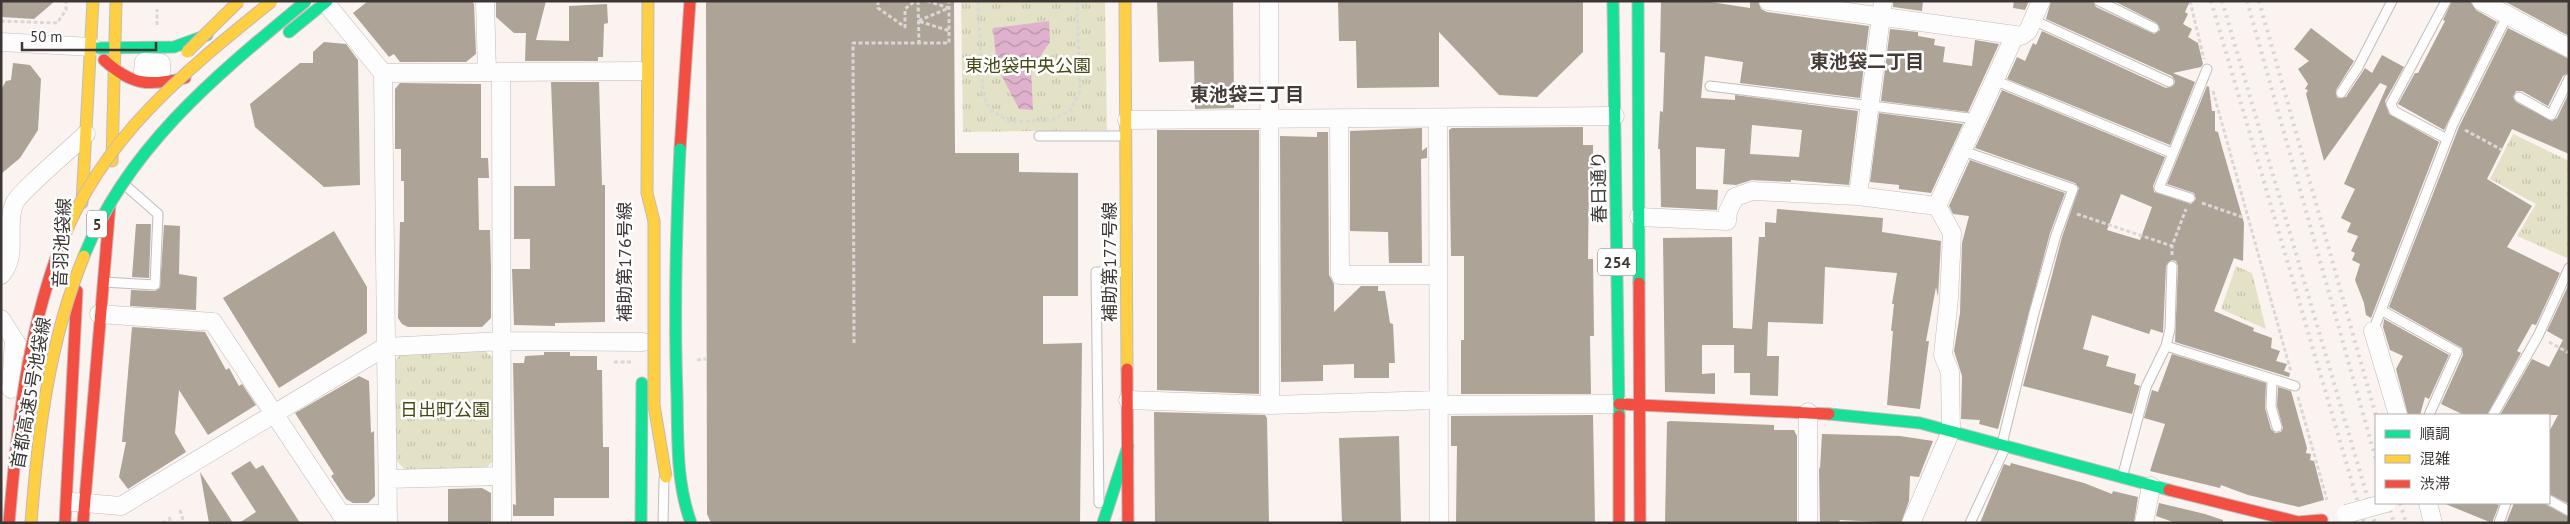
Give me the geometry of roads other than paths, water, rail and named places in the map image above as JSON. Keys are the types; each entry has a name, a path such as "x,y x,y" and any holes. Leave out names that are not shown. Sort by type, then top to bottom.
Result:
{"main road":[{"name":"音羽池袋線","path":"65,523 93,1"},
{"path":"83,523 99,314 113,183 116,1"},
{"path":"143,114 171,64 240,1"},
{"path":"92,47 157,48 186,44 216,30 253,1"},
{"name":"首都高速5号池袋線","path":"9,523 24,371 42,293 52,264 76,210 105,161 143,114 197,63 272,1"},
{"name":"首都高速5号池袋線","path":"30,523 40,430 51,360 74,274 97,224 124,178 162,131 213,80 306,1"},
{"name":"補助第176号線","path":"639,1 642,220"},
{"path":"648,1 647,193 654,221"},
{"path":"690,1 680,149 676,247 676,372 679,478 682,499 691,523"},
{"name":"補助第177号線","path":"1125,1 1128,523"},
{"name":"春日通り","path":"1613,1 1620,404 1619,523"},
{"name":"254","path":"1638,1 1640,523"},
{"path":"292,13 322,2"},
{"path":"283,37 322,2"},
{"path":"92,47 114,70 138,84 152,85 255,60 156,133 113,183"},
{"path":"675,52 680,149"},
{"path":"659,193 654,221 654,405 662,461 682,523"},
{"name":"補助第176号線","path":"641,523 642,240"},
{"path":"1620,404 1808,412 1920,423 1951,430 2122,479 2298,522 2325,520"},
{"path":"1103,523 1128,446"}],"street":[{"path":"485,1 494,72 502,341 502,523"},
{"path":"1269,1 1270,405"},
{"path":"1768,1 1882,9 2015,35 2024,35 2041,1"},
{"path":"2480,1 2569,48"},
{"path":"99,314 213,322 341,514 387,518 383,74 322,2"},
{"path":"1858,196 1882,9"},
{"path":"1937,206 2015,35"},
{"path":"1,42 92,47"},
{"path":"383,74 641,71"},
{"path":"1127,128 1270,118 1615,116"},
{"path":"1338,118 1340,275 1438,275"},
{"path":"1438,118 1439,523"},
{"path":"1,275 10,261 12,214 17,198 86,134"},
{"path":"1638,217 1727,221 1728,211 1735,197 1752,191 1858,196 1937,206"},
{"path":"1911,523 1951,430 1950,372 1943,355 1949,298 1952,233 1937,206"},
{"path":"1,320 39,382"},
{"path":"2373,331 2398,414"},
{"path":"2,523 14,340"},
{"path":"66,501 121,506 385,347 502,341 642,342"},
{"path":"12,380 71,387"},
{"path":"1128,400 1270,405 1438,402 1620,404"},
{"path":"1808,412 1808,523"},
{"path":"388,479 502,476"},
{"path":"2144,523 2151,486"},
{"path":"2325,520 2382,504"},
{"path":"2428,504 2433,523"}],"lane":[{"path":"2099,1 2154,28"},
{"path":"2342,93 2358,67 2392,1"},
{"path":"2446,1 2391,104 2394,110 2447,139"},
{"path":"2373,331 2453,124 2507,16"},
{"path":"2033,20 2169,82"},
{"path":"2190,198 2159,188 2207,69"},
{"path":"1994,80 2172,153"},
{"path":"2518,97 2552,115 2569,80"},
{"path":"1710,86 1977,119"},
{"path":"1039,136 1127,128"},
{"path":"1963,151 2073,189 2067,211 2056,236 2039,296 2004,445 1970,523"},
{"path":"102,282 154,285 158,214 113,183"},
{"path":"2122,479 2146,387 2166,346 2170,329 2172,266"},
{"path":"2495,414 2538,336 2569,268"},
{"path":"1099,523 1096,272 1128,272"},
{"path":"2381,310 2457,352 2429,414"},
{"path":"2166,346 2295,386"},
{"path":"662,523 663,492 676,372"},
{"path":"2272,380 2271,407 2277,427"},
{"path":"653,464 654,405"},
{"path":"2550,500 2569,510"},
{"path":"2499,523 2506,504"}],"water":[{"path":"1049,21 1050,42 1031,69 1033,110 1019,109 997,67 993,28"}],"railway":[{"path":"2211,1 2364,523"},
{"path":"2222,1 2375,523"},
{"path":"2247,1 2375,456"},
{"path":"2259,1 2375,414"},
{"path":"2388,504 2394,523"},
{"path":"2400,504 2406,523"}],"district":[{"name":"東池袋二丁目","path":"1867,61"},
{"name":"東池袋三丁目","path":"1247,94"}],"park label":[{"name":"東池袋中央公園","path":"1028,66"},
{"name":"日出町公園","path":"445,410"}]}
